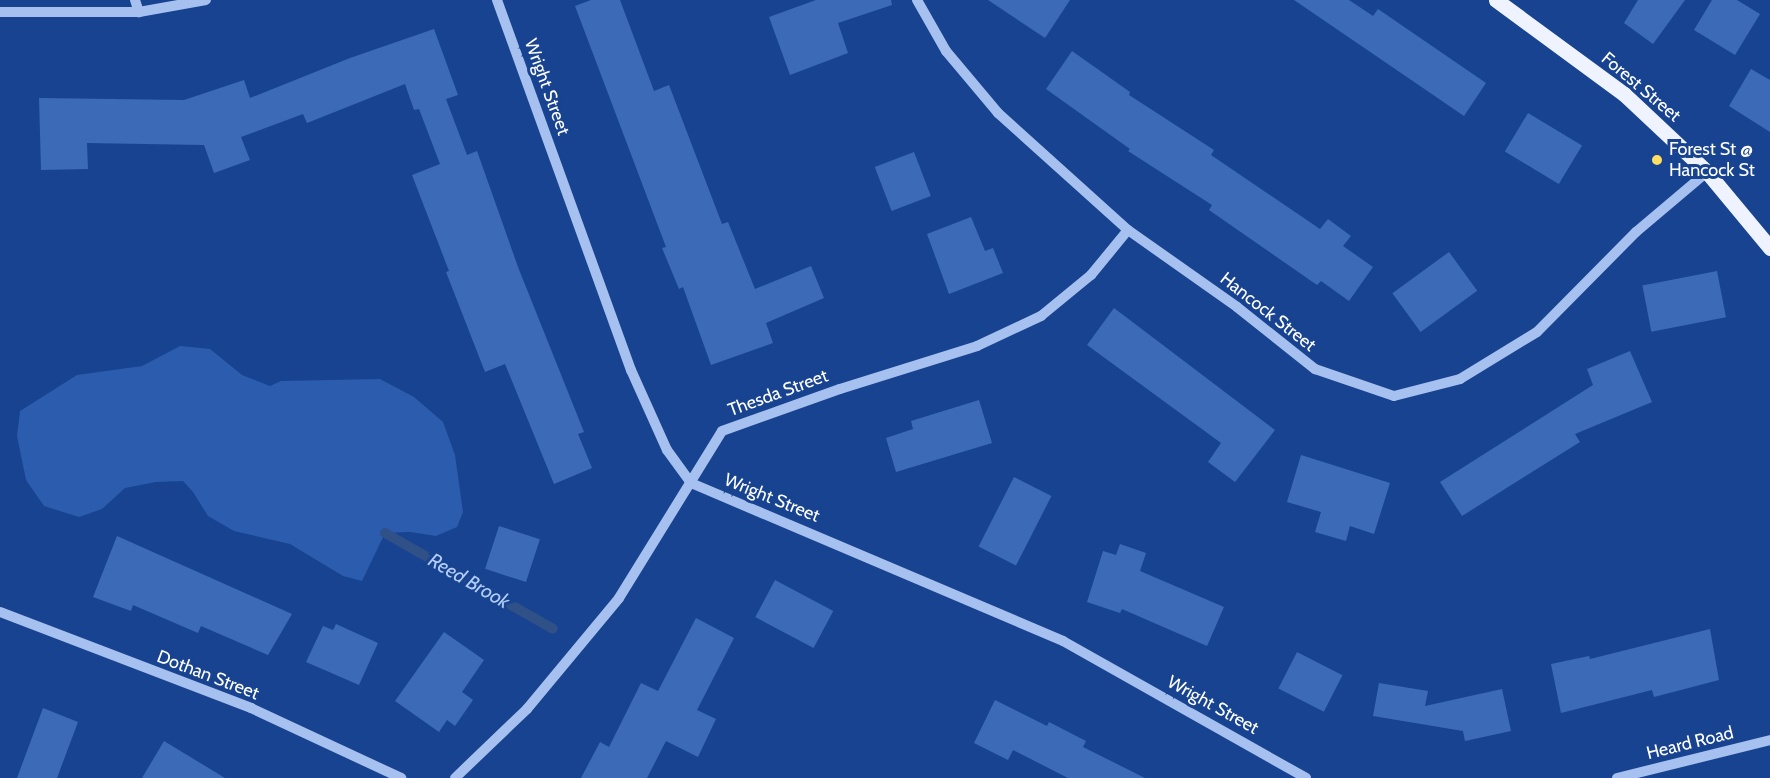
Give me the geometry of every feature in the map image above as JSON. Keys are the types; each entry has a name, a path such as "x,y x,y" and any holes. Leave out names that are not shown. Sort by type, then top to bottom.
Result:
{"main road":[{"name":"Forest Street","path":"1496,0 1624,94 1707,172 1770,248"}],"street":[{"path":"135,0 139,12"},
{"path":"0,12 139,12 206,0"},
{"name":"Wright Street","path":"497,0 632,370 667,450 692,483 831,540 1063,641 1306,778"},
{"name":"Hancock Street","path":"917,0 946,51 998,112 1128,230 1238,307 1315,369 1394,396 1460,379 1537,332 1635,232 1707,172"},
{"name":"Thesda Street","path":"455,778 527,709 619,598 722,431 840,389 977,346 1041,316 1091,275 1128,230"},
{"name":"Dothan Street","path":"0,612 251,708 400,778"},
{"name":"Heard Road","path":"1617,778 1770,740"}],"shaded area":[{"path":"180,346 210,349 242,375 270,386 281,381 380,379 414,397 443,422 455,455 463,512 457,527 436,536 410,532 385,533 362,581 343,576 290,544 234,531 208,516 183,481 156,482 125,488 102,509 79,517 44,506 26,480 17,436 20,411 77,375 142,366"}],"building":[{"path":"591,0 620,0 654,91 669,85 722,224 728,222 755,289 811,266 824,298 766,323 773,343 711,365 683,287 679,289 662,248 666,247 575,6"},
{"path":"816,0 891,0 892,5 838,23 848,53 790,75 769,17"},
{"path":"988,0 1070,0 1045,38"},
{"path":"1294,0 1349,0 1373,16 1378,9 1486,83 1464,116"},
{"path":"1638,0 1685,0 1653,44 1624,23"},
{"path":"1712,0 1737,0 1760,14 1735,55 1694,30"},
{"path":"434,29 458,95 446,99 467,155 477,151 518,267 584,432 578,434 592,468 554,484 505,364 485,372 446,272 449,271 412,175 440,164 419,109 414,110 405,84 307,123 303,114 241,137 250,160 214,173 204,145 87,143 88,169 41,170 39,98 184,100 244,80 250,98 350,58"},
{"path":"1072,51 1130,92 1129,95 1214,150 1211,155 1320,229 1328,219 1351,236 1343,246 1373,267 1349,301 1321,281 1317,285 1209,210 1212,205 1128,151 1130,149 1046,89"},
{"path":"1751,69 1770,80 1770,132 1729,106"},
{"path":"1528,113 1582,145 1559,184 1505,152"},
{"path":"914,152 931,196 892,211 875,167"},
{"path":"971,217 985,251 993,248 1003,273 949,294 927,234"},
{"path":"1449,252 1477,291 1421,332 1392,293"},
{"path":"1717,271 1726,317 1651,332 1642,286"},
{"path":"1114,308 1275,430 1235,482 1208,462 1221,443 1087,345"},
{"path":"1630,351 1652,402 1575,434 1580,442 1462,516 1440,482 1593,385 1587,369"},
{"path":"979,400 992,443 896,472 886,438 913,429 911,421"},
{"path":"1301,455 1390,483 1374,534 1350,526 1346,541 1315,532 1321,512 1287,502"},
{"path":"1014,477 1051,496 1016,566 979,546"},
{"path":"499,526 540,539 526,582 485,569"},
{"path":"117,536 292,614 268,655 201,626 198,633 133,605 131,611 93,597"},
{"path":"1120,544 1146,553 1140,571 1224,607 1207,646 1122,609 1120,613 1087,602 1103,551 1116,555"},
{"path":"775,580 833,611 814,648 755,617"},
{"path":"696,618 734,638 697,710 716,719 698,757 666,741 647,778 581,778 600,742 609,747 641,683 658,691"},
{"path":"336,624 378,643 359,685 306,662 323,626 333,630"},
{"path":"1710,629 1719,680 1654,697 1652,690 1561,713 1551,664 1589,656 1590,659"},
{"path":"444,632 484,660 462,692 473,700 455,726 447,720 439,732 395,701"},
{"path":"1297,652 1342,675 1324,712 1278,689"},
{"path":"1379,683 1428,691 1425,706 1502,689 1511,731 1465,741 1463,731 1373,716"},
{"path":"995,700 1047,726 1049,722 1086,741 1083,747 1145,778 1068,778 1013,750 1008,760 974,743"},
{"path":"43,708 78,722 57,778 17,778"},
{"path":"164,741 225,778 142,778"}],"waterway":[{"name":"Reed Brook","path":"385,533 553,629"}],"place":[{"name":"Forest St @ Hancock St","path":"1657,160"}]}
